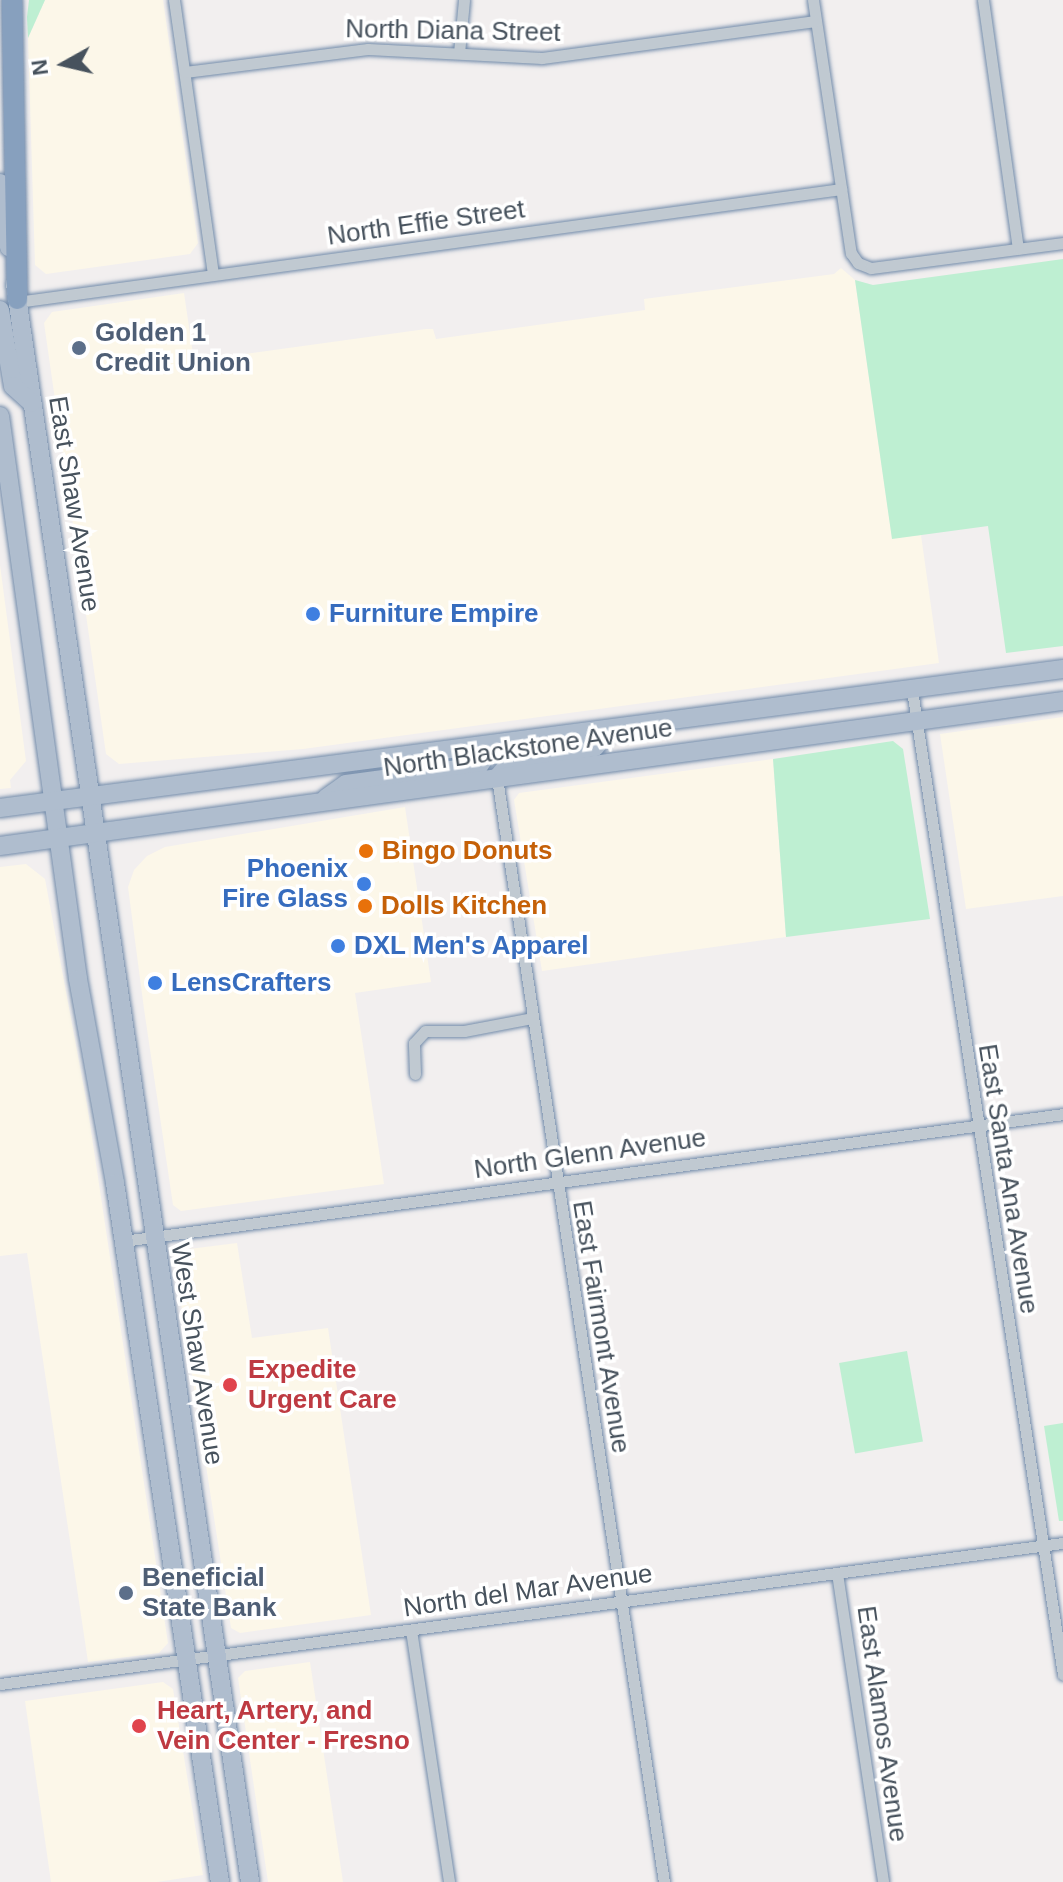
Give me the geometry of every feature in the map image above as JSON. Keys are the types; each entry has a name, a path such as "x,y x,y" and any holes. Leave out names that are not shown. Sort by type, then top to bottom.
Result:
{"highway":[{"path":"8,300 12,0"}],"main road":[{"name":"East Shaw Avenue","path":"0,183 8,300 32,403 95,833"},
{"path":"0,416 58,838 123,1241 220,1882"},
{"name":"North Blackstone Avenue","path":"0,808 492,747 1063,669"},
{"name":"North Blackstone Avenue","path":"0,846 1063,701"},
{"path":"497,778 512,760 595,747 610,731"},
{"path":"320,802 346,784 479,766 492,747"},
{"name":"West Shaw Avenue","path":"95,833 250,1882"}],"street":[{"path":"174,0 213,274"},
{"path":"459,53 464,0"},
{"path":"813,0 851,253 858,263 871,268 1063,243"},
{"path":"983,0 1018,249"},
{"name":"North Diana Street","path":"185,72 357,50 542,58 816,21"},
{"name":"North Effie Street","path":"8,300 841,189"},
{"name":"East Santa Ana Avenue","path":"912,690 1063,1674"},
{"name":"East Fairmont Avenue","path":"497,778 664,1882"},
{"path":"415,1074 414,1043 425,1031 464,1031 532,1018"},
{"name":"North Glenn Avenue","path":"123,1241 1063,1114"},
{"name":"North del Mar Avenue","path":"0,1684 216,1658 622,1600 1063,1543"},
{"name":"East Alamos Avenue","path":"837,1573 883,1882"},
{"path":"411,1630 449,1882"}],"shaded area":[{"path":"45,0 163,0 198,243 190,254 46,274 35,265 28,38"},
{"path":"841,268 855,280 892,538 921,535 939,663 303,749 119,764 106,754 44,323 52,312 184,293 194,361 426,329 433,329 436,339 645,310 644,299 834,274"},
{"path":"0,565 26,761 10,780 11,788 0,789"},
{"path":"1063,717 1063,896 966,909 940,734"},
{"path":"773,759 786,937 542,971 514,800 519,793"},
{"path":"405,807 431,982 355,993 384,1184 181,1211 173,1205 144,1009 128,887 134,870 147,856 165,847"},
{"path":"26,864 45,879 87,1104 168,1643 159,1653 88,1662 27,1253 0,1256 0,867"},
{"path":"237,1243 252,1338 328,1328 371,1615 240,1633 231,1628 173,1251"},
{"path":"310,1662 343,1882 268,1882 238,1678 245,1671"},
{"path":"163,1682 173,1689 203,1875 157,1882 51,1882 25,1701"}],"green space":[{"path":"29,0 45,0 28,38 27,17"},
{"path":"1063,259 1063,646 1006,653 988,526 892,539 855,280 873,285"},
{"path":"893,741 903,749 930,919 786,937 773,759"},
{"path":"907,1351 923,1442 855,1454 839,1363"},
{"path":"1063,1423 1063,1521 1059,1521 1044,1426"}],"place":[{"name":"Golden 1 Credit Union","path":"79,348"},
{"name":"Furniture Empire","path":"313,614"},
{"name":"Bingo Donuts","path":"366,851"},
{"name":"Phoenix Fire Glass","path":"364,884"},
{"name":"Dolls Kitchen","path":"365,906"},
{"name":"DXL Men's Apparel","path":"338,946"},
{"name":"LensCrafters","path":"155,983"},
{"name":"Expedite Urgent Care","path":"230,1385"},
{"name":"Beneficial State Bank","path":"126,1593"},
{"name":"Heart, Artery, and Vein Center - Fresno","path":"139,1726"}]}
